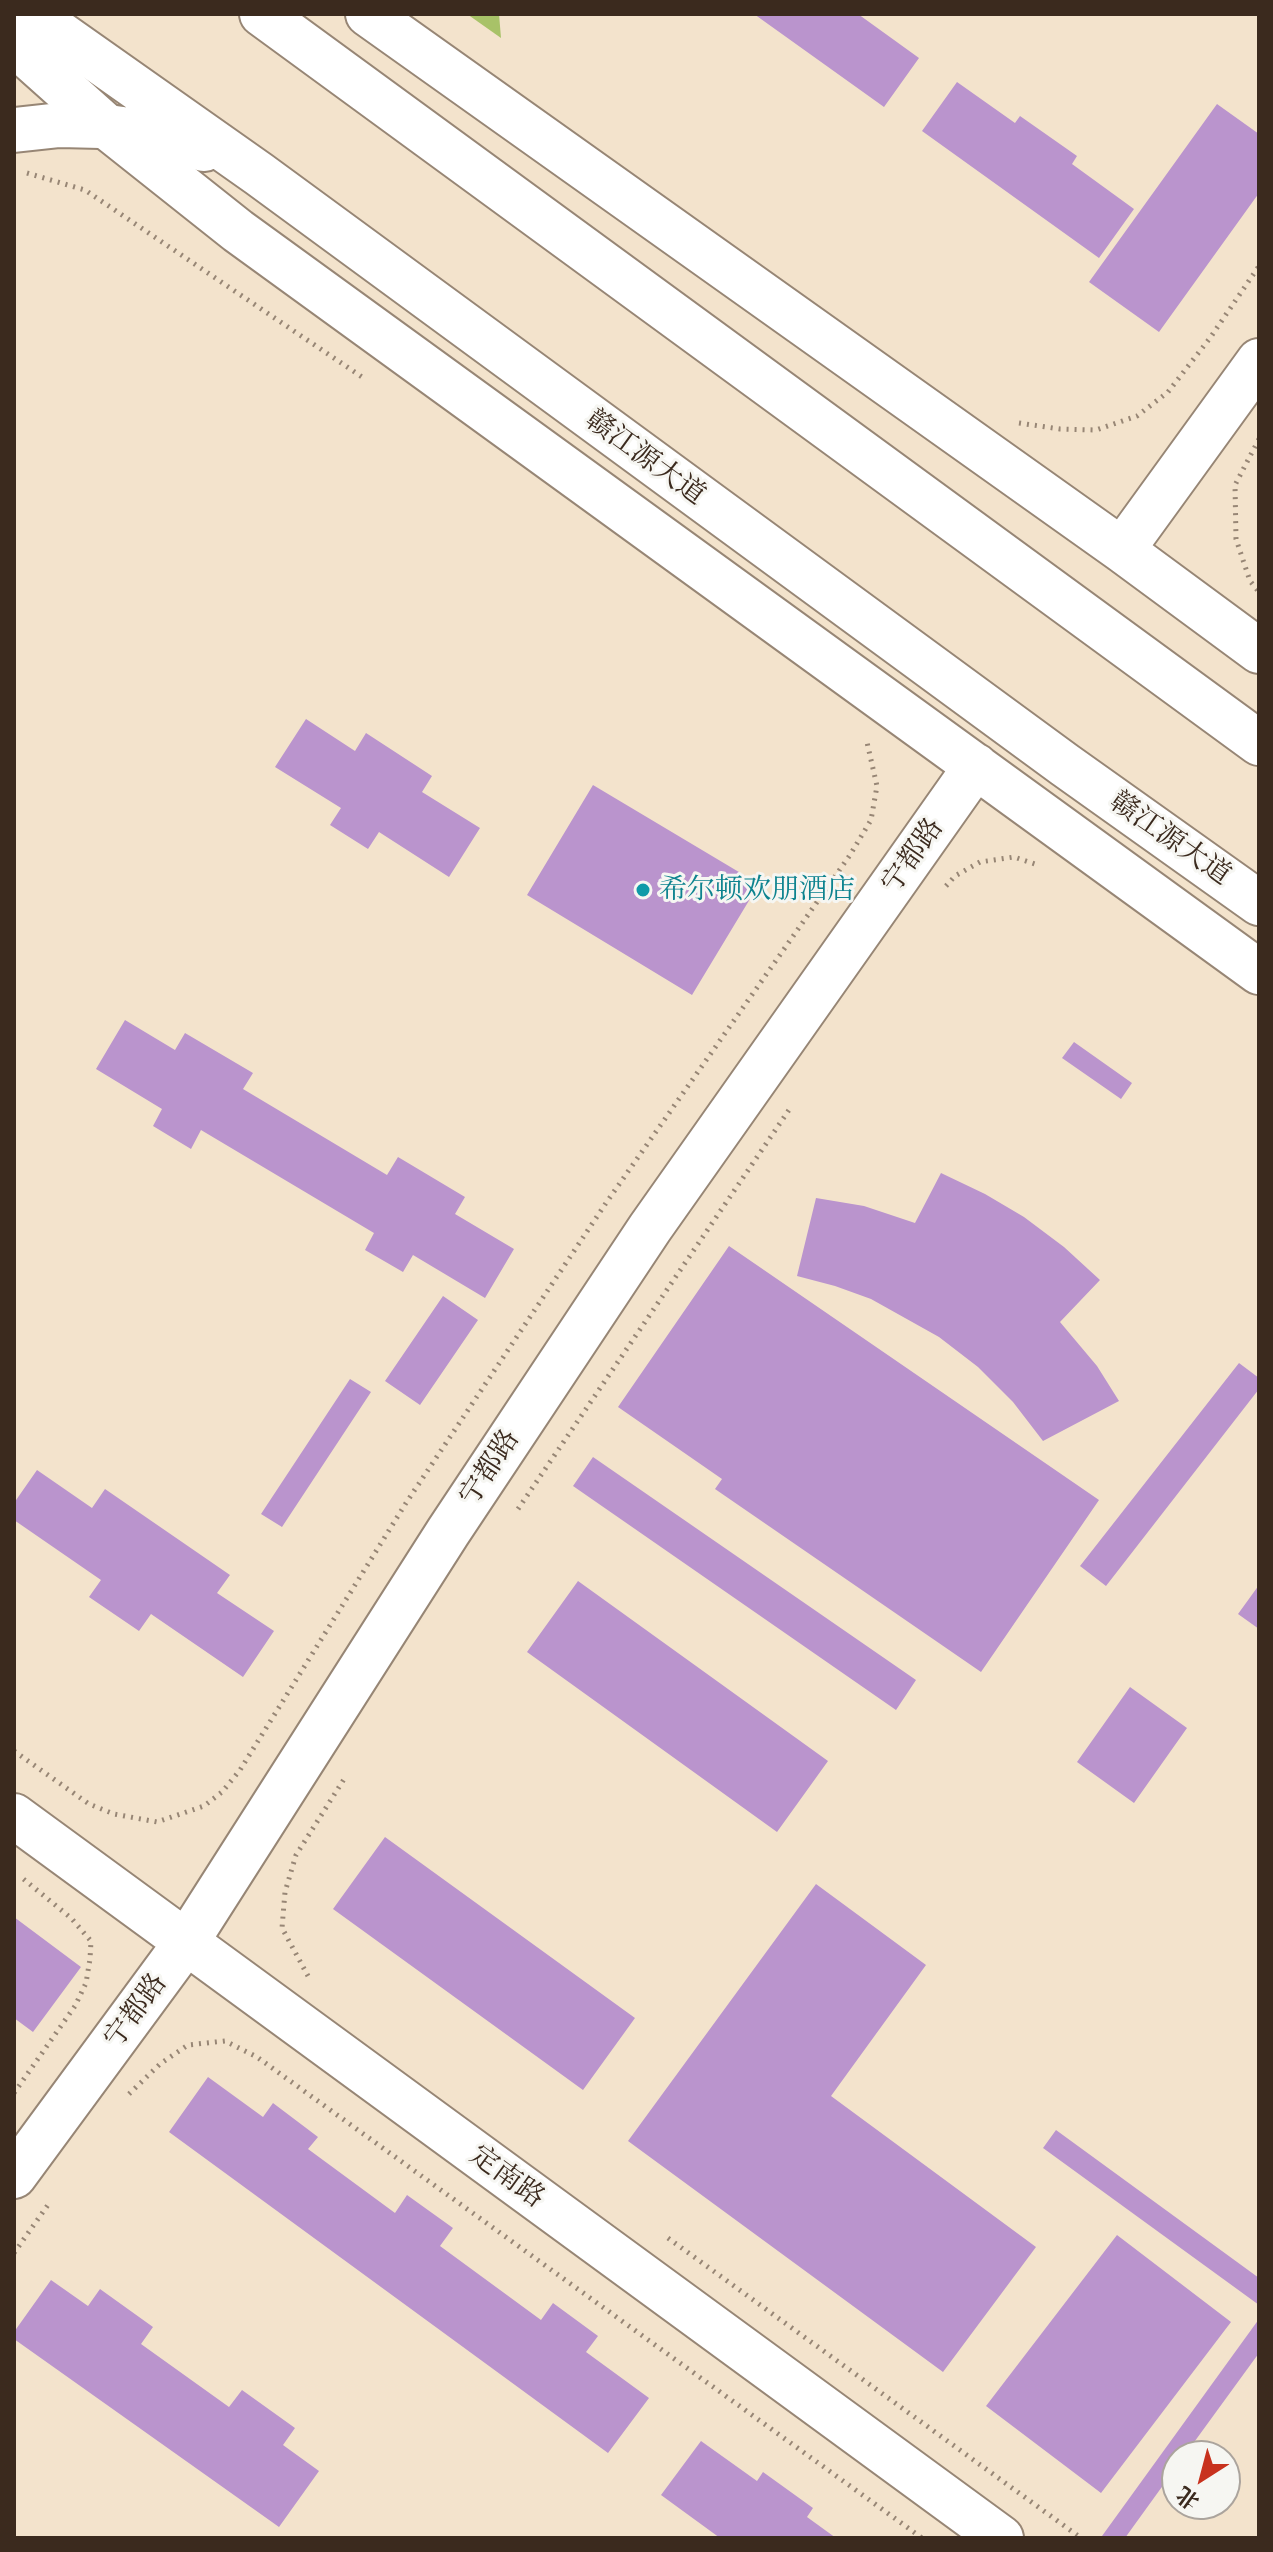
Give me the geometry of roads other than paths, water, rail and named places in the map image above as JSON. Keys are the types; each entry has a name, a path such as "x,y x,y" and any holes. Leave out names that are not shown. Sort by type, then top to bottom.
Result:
{"street":[{"name":"赣江源大道","path":"32,14 259,174 746,532 1259,903"},
{"path":"262,14 1259,743"},
{"path":"297,14 337,71"},
{"path":"368,14 1122,550 1259,651"},
{"path":"14,44 107,127 238,231 1259,972"},
{"path":"14,130 60,125 107,127 183,141 222,155 259,174"},
{"path":"1122,550 1259,361"},
{"name":"宁都路","path":"14,2176 187,1941 448,1532 650,1228 976,766"},
{"name":"定南路","path":"14,1816 1001,2538"}],"place":[{"name":"希尔顿欢朋酒店","path":"643,890"}]}
